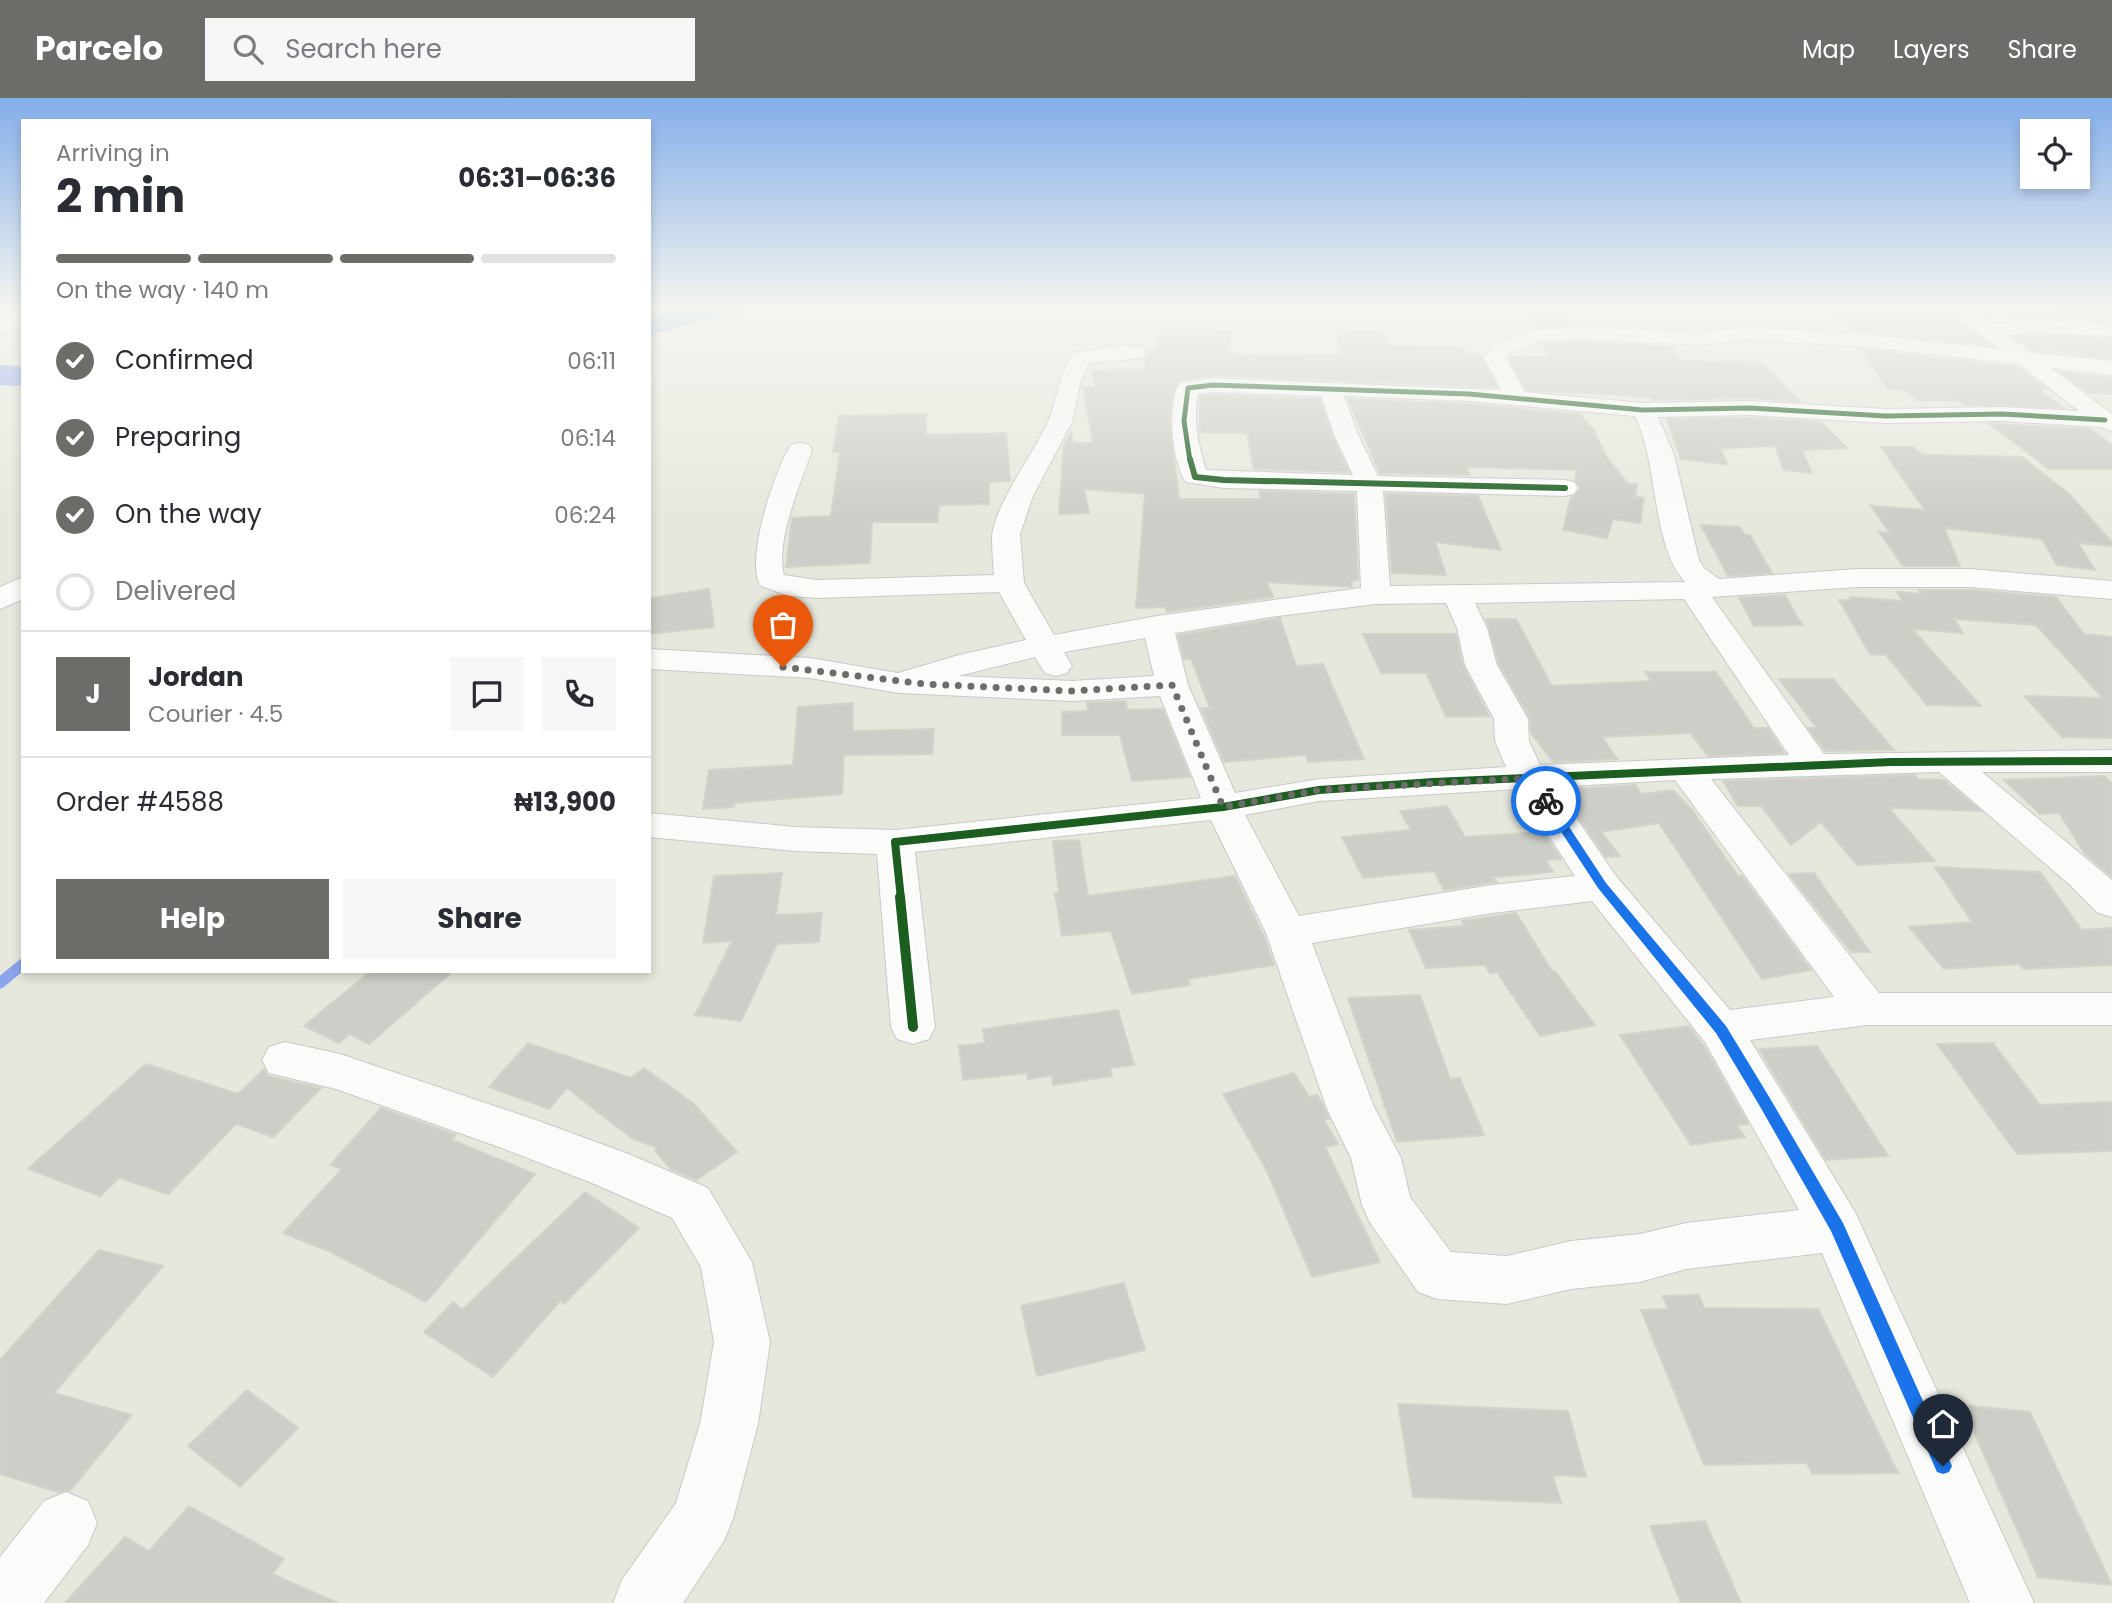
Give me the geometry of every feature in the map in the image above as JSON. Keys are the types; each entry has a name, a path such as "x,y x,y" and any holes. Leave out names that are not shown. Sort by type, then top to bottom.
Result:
{"street":[{"path":"1072,377 1060,422 1020,496 1006,534 1009,583 1043,646 1072,691"},
{"path":"1507,377 1515,397"},
{"path":"2051,377 2109,422"},
{"path":"1565,488 1224,480 1195,477 1182,416 1188,388 1213,385 1329,388 1515,397 1643,410 1749,408 1886,416 2002,414 2109,422"},
{"path":"1329,388 1369,483 1376,544 1376,595"},
{"path":"1643,410 1657,436 1671,509 1686,564 1814,765"},
{"path":"800,450 768,552 767,573 771,580 789,587 817,589 1009,583"},
{"path":"899,683 970,662 1043,646 1157,625 1376,595 1702,589 1857,578 1970,578 2112,590"},
{"path":"0,600 21,587"},
{"path":"1457,593 1472,628 1481,665 1511,719 1512,741 1520,762 1602,886 1721,1030 1837,1227 2002,1603"},
{"path":"0,609 21,607"},
{"path":"1157,625 1172,685 1223,807 1287,933 1351,1109 1376,1158 1387,1205 1437,1275 1507,1280 1571,1265 1640,1258 1686,1246 1837,1227"},
{"path":"651,659 810,668 899,683 1072,691 1172,685"},
{"path":"651,825 795,839 895,842 1223,807 1319,790 1685,769 2112,761"},
{"path":"1948,762 2084,876 2112,903"},
{"path":"1685,769 1867,1009"},
{"path":"895,842 913,1027"},
{"path":"1287,933 1492,899 1602,886"},
{"path":"1721,1030 1738,1025 1867,1009 2112,1009"},
{"path":"285,1060 340,1072 394,1090 610,1168 690,1203 726,1262 742,1342 729,1424 702,1519 645,1603"},
{"path":"4,1603 66,1523"}],"building":[{"path":"1094,377 1198,377 1180,380 1173,392 1169,418 1179,499 1261,499 1259,491 1354,494 1358,580 1351,581 1352,587 1267,582 1273,597 1167,612 1165,607 1136,608 1145,494 1084,489 1089,513 1059,514 1064,444 1071,433 1073,443 1093,443 1083,387 1096,387"},
{"path":"1266,377 1492,377 1497,387"},
{"path":"1520,377 1776,377 1800,401 1749,398 1652,400 1650,397 1527,390"},
{"path":"1880,377 2031,377 2048,390 2040,390 2063,408 1965,405 1961,401 1918,400 1906,390 1888,389"},
{"path":"2067,377 2112,378 2112,394 2088,392"},
{"path":"1200,396 1319,399 1349,472 1254,469 1247,433 1200,432"},
{"path":"1348,399 1469,404 1580,414 1593,429 1607,458 1628,484 1637,484 1635,497 1644,498 1640,523 1613,519 1607,538 1563,530 1571,497 1580,489 1575,480 1577,470 1466,467 1470,475 1380,473"},
{"path":"926,414 926,435 1006,433 1010,481 989,482 989,504 939,505 937,522 872,522 870,563 786,567 792,518 831,516 840,452 833,452 839,416"},
{"path":"1749,418 1821,422 1847,448 1802,450 1812,473 1784,470 1775,446 1720,448 1727,464 1681,459 1667,419"},
{"path":"1990,424 2091,429 2112,445 2112,469 2049,469"},
{"path":"1881,447 1913,447 1923,455 2022,457 2069,494 2112,542 2112,546 2078,543 2095,570 2057,565 2042,539 1944,528 1960,566 1903,566 1879,532 1890,533 1871,506 1925,510"},
{"path":"1386,494 1478,496 1501,550 1435,542 1446,575 1392,573"},
{"path":"1701,525 1740,527 1745,535 1750,535 1772,573 1728,576"},
{"path":"709,589 714,627 651,634 651,598"},
{"path":"1919,590 1970,590 2056,597 2084,634 2112,637 2112,738 2062,737 2024,696 2103,698 2036,625 1954,619 1963,633 1912,629 1981,706 1927,705 1886,655 1870,654 1839,600 1851,600 1850,597 1903,601 1897,592 1922,594"},
{"path":"1785,595 1802,625 1754,626 1739,598"},
{"path":"1280,618 1296,666 1323,664 1364,759 1308,762 1306,755 1224,762 1201,708 1210,708 1191,659 1184,659 1178,635"},
{"path":"1486,619 1516,619 1552,686 1651,681 1645,672 1716,672 1754,728 1768,728 1784,753 1708,756 1690,733 1602,737 1617,759 1553,762 1531,733 1530,718 1499,664"},
{"path":"1363,634 1456,634 1463,666 1489,716 1446,717 1426,673 1381,673"},
{"path":"1779,679 1833,679 1894,750 1825,751 1808,728 1817,728"},
{"path":"1126,701 1127,710 1163,709 1190,777 1132,781 1120,735 1062,735 1062,712 1088,711 1087,703"},
{"path":"853,703 853,731 934,729 932,754 844,755 842,794 735,803 734,807 703,809 709,770 793,765 798,707"},
{"path":"1915,775 1918,779 1944,780 1981,811 1889,808 1935,861 1857,865 1821,822 1791,845 1761,806 1738,806 1723,781"},
{"path":"2104,776 2112,783 2112,877 2085,854 2059,813 2040,814 2004,780"},
{"path":"1635,785 1642,794 1673,790 1692,810 1738,876 1742,876 1811,970 1762,979 1659,823 1601,832 1620,856 1606,857 1568,802 1582,801 1573,789"},
{"path":"1447,806 1465,837 1543,832 1561,859 1546,860 1553,872 1493,877 1497,882 1444,890 1434,871 1363,878 1342,837 1411,830 1400,811"},
{"path":"1079,840 1088,896 1235,876 1265,939 1274,965 1188,979 1190,985 1132,994 1111,931 1062,936 1055,893 1059,893 1053,841"},
{"path":"1935,867 2040,872 2082,930 2112,928 2112,965 2024,969 2019,964 1944,969 1909,927 1972,922"},
{"path":"782,873 776,915 822,913 819,942 777,944 741,1021 695,1015 732,941 703,943 714,876"},
{"path":"1814,873 1870,952 1851,952 1789,874"},
{"path":"1516,913 1552,971 1555,971 1595,1025 1540,1036 1497,972 1490,973 1485,965 1426,968 1409,930 1464,926 1462,921"},
{"path":"369,973 451,973 369,1044 349,1034 339,1043 304,1026"},
{"path":"1420,995 1450,1079 1460,1078 1484,1135 1397,1142 1348,998"},
{"path":"1118,1010 1134,1065 1110,1068 1112,1076 1053,1085 1052,1075 1028,1079 1027,1073 963,1080 959,1046 985,1043 983,1029"},
{"path":"1689,1026 1707,1051 1748,1124 1736,1125 1745,1137 1691,1145 1620,1035"},
{"path":"528,1043 631,1078 644,1068 694,1104 737,1152 696,1180 671,1169 655,1151 656,1147 633,1139 567,1088 549,1109 489,1087"},
{"path":"1993,1043 2040,1105 2112,1102 2112,1151 2017,1154 1937,1044"},
{"path":"1817,1046 1888,1156 1826,1160 1759,1049"},
{"path":"146,1064 238,1094 264,1069 268,1076 321,1088 273,1137 236,1124 168,1194 119,1178 100,1196 28,1169"},
{"path":"1294,1073 1309,1097 1317,1095 1322,1103 1329,1119 1324,1120 1338,1144 1325,1147 1380,1262 1312,1277 1267,1171 1223,1094"},
{"path":"381,1108 456,1135 452,1140 535,1174 426,1302 329,1251 283,1233 342,1169 330,1165"},
{"path":"585,1192 639,1228 564,1304 560,1301 493,1377 424,1332 453,1302 462,1310"},
{"path":"99,1250 163,1266 54,1393 132,1415 70,1491 58,1492 0,1474 0,1360"},
{"path":"1124,1283 1145,1350 1037,1376 1021,1306"},
{"path":"1699,1295 1704,1308 1818,1309 1898,1473 1812,1474 1807,1463 1704,1465 1641,1310 1668,1309 1663,1296"},
{"path":"247,1390 298,1428 240,1487 188,1446"},
{"path":"1398,1404 1568,1411 1586,1477 1553,1475 1561,1503 1413,1497"},
{"path":"1962,1405 2030,1412 2112,1585 2038,1577"},
{"path":"189,1506 284,1559 272,1574 338,1603 65,1603 125,1537 149,1551"},
{"path":"1705,1521 1741,1603 1681,1603 1650,1526"}],"waterway":[{"path":"0,983 21,966"}],"cycle path":[{"path":"1565,488 1224,480 1195,477 1185,432 1184,410 1188,388 1213,385 1469,394 1643,410 1749,408 1886,416 2002,414 2105,420"},
{"path":"913,1027 895,842 1223,807 1319,790 1433,782 1891,762 2112,761"}],"way so far":[{"path":"783,667 810,668 899,683 1072,691 1172,685 1223,807 1319,790 1531,778 1546,801"}],"route":[{"path":"1546,801 1602,886 1721,1030 1763,1099 1837,1227 1943,1466"}]}
